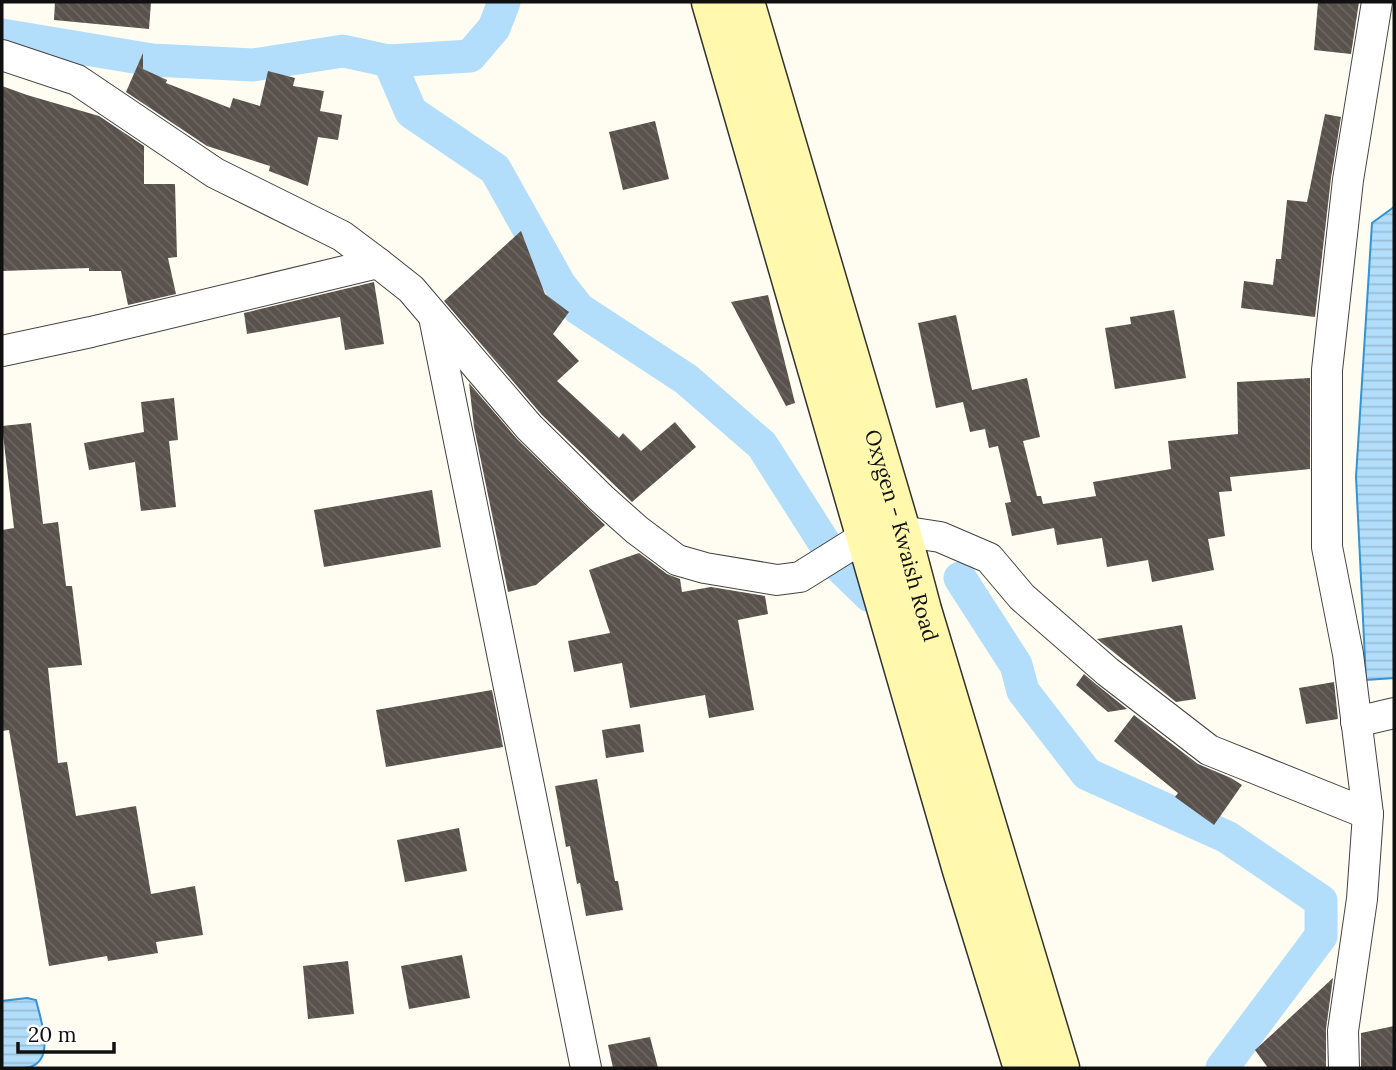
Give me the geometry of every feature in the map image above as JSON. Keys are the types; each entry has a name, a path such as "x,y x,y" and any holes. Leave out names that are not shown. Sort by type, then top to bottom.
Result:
{"main road":[{"name":"Oxygen - Kwaish Road","path":"711,2 875,536 922,610 1060,1068"},
{"name":"Oxygen - Kwaish Road","path":"745,2 875,536 962,870 1023,1068"}],"street":[{"path":"1344,1068 1343,1031 1362,899 1367,814 1348,654 1327,547 1327,370 1348,180 1377,2"},
{"path":"2,55 77,80 215,173 342,236 411,289 529,427 601,498 677,560 705,568 777,580 800,577 875,536 940,537 989,558 1022,597 1108,672 1209,750 1367,814"},
{"path":"2,351 378,263"},
{"path":"433,312 586,1068"},
{"path":"1356,722 1394,713"}],"water":[{"path":"1394,207 1394,678 1366,680 1356,477 1372,223"},
{"path":"27,998 36,1000 43,1027 42,1056 38,1063 30,1067 2,1068 2,1001"}],"building":[{"path":"55,2 151,2 149,29 54,20"},
{"path":"1318,2 1359,2 1351,54 1314,50"},
{"path":"143,53 143,69 167,80 166,83 230,108 233,98 260,106 268,71 295,78 293,86 324,91 320,111 342,115 338,140 318,137 308,186 269,171 270,166 207,146 126,92"},
{"path":"2,86 99,116 144,146 144,184 175,184 177,257 168,258 176,294 128,305 121,271 89,271 89,268 2,271"},
{"path":"1325,114 1341,117 1315,317 1241,308 1244,281 1273,285 1276,259 1281,259 1287,200 1307,202"},
{"path":"655,121 669,179 623,190 609,132"},
{"path":"521,231 545,294 569,312 553,334 579,361 557,381 619,438 623,433 641,451 675,422 696,447 632,502 542,415 444,301"},
{"path":"374,282 384,344 345,350 340,317 247,334 244,313"},
{"path":"768,295 795,403 786,406 731,302"},
{"path":"1174,310 1186,378 1115,389 1105,328 1131,324 1130,317"},
{"path":"956,315 972,390 1027,378 1040,437 1023,441 1037,496 1041,496 1043,504 1096,496 1093,482 1171,469 1168,441 1238,434 1237,382 1310,378 1310,469 1230,477 1232,491 1219,492 1225,536 1208,539 1214,570 1152,582 1148,560 1107,567 1102,538 1057,545 1054,528 1012,536 1005,503 1011,502 998,446 989,448 985,429 970,432 963,402 936,408 918,323"},
{"path":"469,383 517,439 605,525 536,585 508,592 474,427"},
{"path":"174,398 178,440 169,441 176,507 141,511 135,462 89,470 84,443 144,432 141,402"},
{"path":"31,423 43,524 58,522 66,586 72,586 82,665 48,668 58,763 67,762 76,816 136,806 151,894 195,886 203,935 156,942 158,953 108,961 107,956 49,966 9,730 2,731 2,530 14,528 2,426"},
{"path":"432,490 441,547 324,567 314,510"},
{"path":"639,553 667,574 680,579 682,592 711,587 765,596 768,614 738,620 754,710 709,718 705,695 630,708 622,663 574,672 568,641 610,633 589,570"},
{"path":"1182,625 1196,699 1176,702 1097,639"},
{"path":"1084,674 1127,709 1108,712 1076,685"},
{"path":"1334,682 1338,719 1306,724 1299,688"},
{"path":"492,690 503,747 386,767 376,710"},
{"path":"1134,715 1198,764 1242,785 1214,825 1175,797 1178,793 1114,741"},
{"path":"640,724 644,752 606,758 602,730"},
{"path":"597,779 615,881 618,881 623,910 586,916 570,846 566,847 555,786"},
{"path":"459,828 467,871 405,882 397,840"},
{"path":"462,955 470,998 409,1009 401,966"},
{"path":"348,961 354,1014 308,1019 303,966"},
{"path":"1333,978 1326,1029 1326,1068 1268,1068 1255,1050"},
{"path":"1394,1026 1394,1068 1361,1068 1361,1033"},
{"path":"650,1037 658,1068 613,1068 608,1045"}],"waterway":[{"path":"389,61 470,56 494,28 504,2"},
{"path":"2,35 152,60 253,65 343,51 389,61 411,112 495,169 560,285 579,309 686,379 762,445 839,566 870,596"},
{"path":"960,578 1016,665 1023,691 1087,774 1227,837 1321,901 1321,936 1222,1068"}]}
